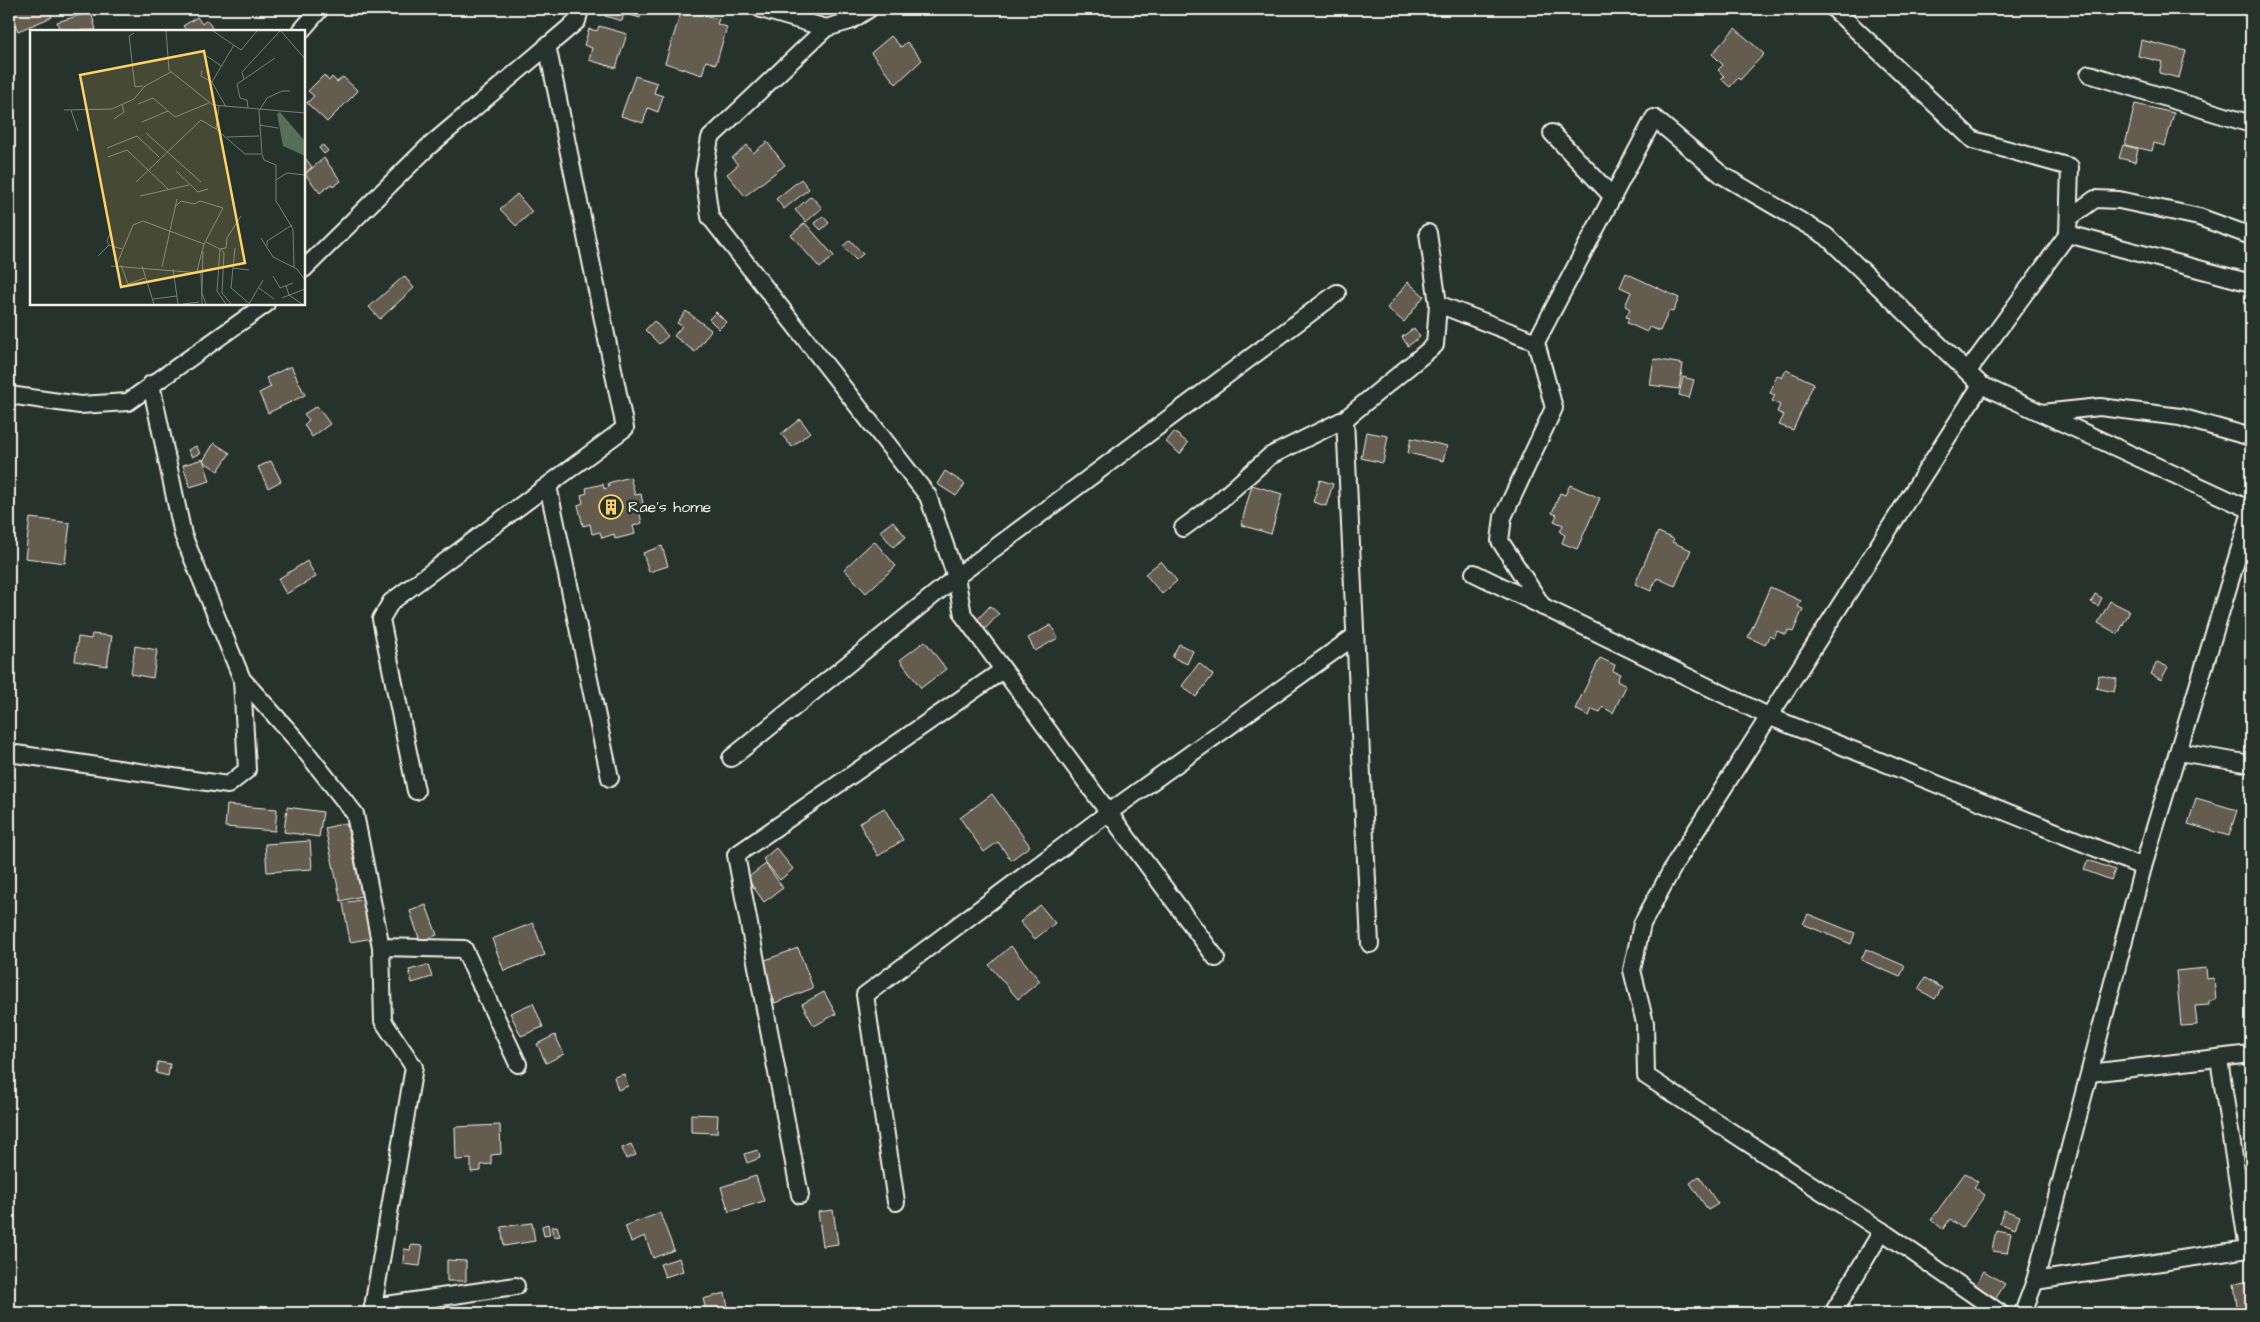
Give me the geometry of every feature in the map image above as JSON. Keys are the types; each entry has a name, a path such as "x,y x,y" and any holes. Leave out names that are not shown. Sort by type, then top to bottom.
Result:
{"street":[{"path":"302,30 320,9"},
{"path":"305,268 427,148 577,21 580,9"},
{"path":"761,9 826,28"},
{"path":"869,9 850,22 826,28 710,138 704,173 710,217 928,496 956,577 963,615 1216,958"},
{"path":"1834,9 1973,140 2070,168 2068,226"},
{"path":"416,791 380,619 391,602 625,428 547,45"},
{"path":"2094,75 2088,74 2251,124"},
{"path":"1543,606 1500,541 1503,517 1554,408 1536,342 1654,118 1722,175 1826,236 1981,385 2251,511 2143,867 2035,1281 2023,1313"},
{"path":"1552,133 1613,197"},
{"path":"1968,371 2068,226 2095,199 2119,200 2199,217 2251,236"},
{"path":"2068,226 2251,283"},
{"path":"1183,528 1217,503 1270,456 1346,419 1435,345 1438,304 1428,233"},
{"path":"732,758 956,577 1337,293"},
{"path":"1438,304 1536,342"},
{"path":"9,395 80,405 128,402 265,305"},
{"path":"151,384 183,535 242,679 294,738 355,814 381,947 383,1021 414,1067 373,1310 516,1286"},
{"path":"1981,385 1676,862 1642,924 1632,970 1645,1023 1646,1076 1882,1231 2000,1313"},
{"path":"2042,413 2100,408 2180,417 2251,437"},
{"path":"1346,419 1370,944"},
{"path":"548,486 610,778"},
{"path":"1474,573 1768,716 2143,867"},
{"path":"896,1202 865,995 1108,813 1356,636"},
{"path":"800,1195 736,856 1003,670"},
{"path":"9,753 228,784 247,770 242,679"},
{"path":"2179,752 2251,764"},
{"path":"381,947 464,949 518,1064"},
{"path":"2090,1073 2251,1054"},
{"path":"2035,1281 2248,1249 2219,1059"},
{"path":"1833,1313 1882,1231"}],"building":[{"path":"9,9 49,9 52,17 18,31"},
{"path":"607,9 642,9 640,18 624,13 622,21 605,16"},
{"path":"682,9 719,19 717,24 727,27 716,64 706,61 702,75 665,63"},
{"path":"91,12 96,30 60,30 57,22"},
{"path":"197,17 202,24 207,20 213,30 186,30 183,26"},
{"path":"599,26 627,34 616,68 589,60 592,48 584,45 589,29 597,31"},
{"path":"1735,28 1764,54 1740,80 1738,78 1730,87 1721,79 1724,76 1718,70 1723,65 1712,54"},
{"path":"891,36 901,47 907,42 922,60 896,84 871,53"},
{"path":"2141,40 2186,51 2179,78 2159,73 2162,62 2138,56"},
{"path":"324,75 329,81 332,77 337,82 343,77 358,91 327,122 307,103 314,96 308,91"},
{"path":"635,76 657,83 654,93 663,96 658,112 648,108 643,123 621,116"},
{"path":"2135,104 2174,113 2165,146 2154,143 2152,151 2125,145"},
{"path":"767,142 785,165 745,196 727,174 738,165 732,158 747,145 753,153"},
{"path":"323,145 328,151 324,154 319,148"},
{"path":"2123,145 2138,149 2135,162 2119,158"},
{"path":"305,158 312,167 305,173"},
{"path":"324,158 341,181 333,187 331,184 320,193 305,174"},
{"path":"801,179 809,189 784,209 776,199"},
{"path":"517,194 532,212 516,226 500,209"},
{"path":"811,196 822,208 806,222 795,210"},
{"path":"823,216 829,223 821,230 814,223"},
{"path":"805,223 834,256 820,268 791,235"},
{"path":"850,240 863,254 856,260 843,246"},
{"path":"1626,273 1679,298 1673,312 1669,311 1660,331 1649,327 1647,332 1627,323 1629,318 1626,317 1630,309 1625,306 1631,292 1620,287"},
{"path":"404,276 414,288 380,319 369,307"},
{"path":"1408,282 1424,296 1404,322 1387,308"},
{"path":"686,311 711,330 695,352 674,336 682,326 677,323"},
{"path":"716,312 726,322 719,329 709,319"},
{"path":"654,321 668,336 659,344 645,330"},
{"path":"1414,328 1420,337 1408,346 1402,337"},
{"path":"1654,359 1683,364 1679,389 1650,385"},
{"path":"291,366 305,395 268,413 259,393 271,387 266,378"},
{"path":"1786,370 1814,383 1793,430 1779,425 1784,415 1777,412 1780,405 1772,401 1775,395 1770,393 1777,375 1782,378"},
{"path":"1683,377 1694,380 1689,398 1679,395"},
{"path":"317,406 330,424 312,437 304,425 309,420 304,414"},
{"path":"800,419 810,432 792,447 781,434"},
{"path":"1174,432 1188,443 1180,454 1166,442"},
{"path":"1366,432 1388,436 1383,463 1361,458"},
{"path":"1411,438 1447,446 1443,461 1408,453"},
{"path":"214,443 230,453 218,471 203,461"},
{"path":"196,446 200,453 192,457 188,450"},
{"path":"203,459 210,481 190,487 183,465"},
{"path":"271,461 281,481 268,488 258,467"},
{"path":"945,471 965,484 956,496 937,484"},
{"name":"Rae's home","path":"630,477 635,495 641,494 644,509 639,511 642,523 633,526 635,534 615,539 614,534 602,538 600,532 592,534 590,524 583,526 578,505 583,503 581,495 587,493 586,488 603,484 604,489 609,487 608,483"},
{"path":"1320,480 1333,484 1326,506 1313,502"},
{"path":"1252,485 1282,494 1271,534 1241,525"},
{"path":"1570,485 1600,498 1577,549 1562,543 1565,535 1560,532 1563,525 1554,521 1557,515 1552,513 1560,493 1565,495"},
{"path":"30,518 70,523 65,563 25,558"},
{"path":"893,521 906,537 893,547 880,531"},
{"path":"1658,532 1674,539 1672,542 1691,550 1675,586 1657,578 1651,591 1635,584"},
{"path":"874,541 896,566 866,593 844,569"},
{"path":"662,546 668,566 649,572 643,553"},
{"path":"307,561 316,577 286,594 278,579"},
{"path":"1161,561 1177,581 1162,594 1145,574"},
{"path":"1770,587 1801,601 1798,607 1803,609 1793,632 1788,630 1786,635 1777,631 1774,638 1769,636 1765,645 1748,637"},
{"path":"2095,594 2102,598 2098,606 2091,602"},
{"path":"2110,601 2130,611 2118,634 2098,623"},
{"path":"990,606 999,614 985,629 976,621"},
{"path":"1051,625 1058,638 1035,651 1028,638"},
{"path":"92,634 112,636 107,666 75,661 78,637 91,639"},
{"path":"925,641 946,669 921,688 900,660"},
{"path":"1179,644 1193,651 1187,664 1172,657"},
{"path":"135,646 157,650 153,678 131,674"},
{"path":"1600,658 1615,665 1613,671 1620,674 1617,681 1626,686 1613,713 1603,707 1600,712 1592,709 1589,716 1575,709"},
{"path":"2157,662 2168,667 2161,680 2151,674"},
{"path":"1199,663 1213,675 1196,697 1182,686"},
{"path":"2099,675 2117,679 2114,692 2096,688"},
{"path":"992,794 1030,846 1011,860 998,842 984,852 960,818"},
{"path":"2196,798 2237,810 2229,836 2188,824"},
{"path":"227,805 277,809 275,831 225,827"},
{"path":"287,807 323,812 319,837 284,832"},
{"path":"884,808 903,840 878,856 859,823"},
{"path":"346,823 362,896 341,901 325,828"},
{"path":"310,841 312,869 267,872 265,844"},
{"path":"776,848 793,869 780,880 763,859"},
{"path":"2088,860 2115,870 2111,880 2084,870"},
{"path":"766,864 783,888 764,902 747,878"},
{"path":"366,899 373,938 350,942 343,903"},
{"path":"426,905 437,935 420,941 410,911"},
{"path":"1040,905 1055,923 1035,939 1020,922"},
{"path":"1808,914 1855,933 1851,944 1803,924"},
{"path":"533,923 545,955 504,971 492,939"},
{"path":"1011,946 1040,981 1018,999 989,965"},
{"path":"798,948 813,988 775,1003 760,962"},
{"path":"1866,949 1905,966 1900,977 1861,960"},
{"path":"428,965 432,977 412,983 409,970"},
{"path":"2206,968 2207,979 2214,978 2216,1000 2209,1001 2209,1005 2195,1006 2197,1025 2181,1026 2176,971"},
{"path":"1925,978 1942,988 1935,999 1918,989"},
{"path":"824,992 836,1014 814,1026 802,1004"},
{"path":"533,1003 543,1027 521,1036 510,1013"},
{"path":"555,1035 564,1054 546,1063 537,1044"},
{"path":"158,1062 170,1064 168,1076 156,1073"},
{"path":"624,1074 628,1086 618,1090 614,1077"},
{"path":"691,1114 718,1115 717,1133 691,1132"},
{"path":"500,1125 501,1154 491,1155 491,1164 481,1165 481,1171 471,1172 471,1159 456,1160 455,1127"},
{"path":"631,1144 636,1155 626,1159 622,1148"},
{"path":"758,1150 760,1158 747,1163 744,1154"},
{"path":"1965,1173 1978,1182 1974,1187 1985,1195 1962,1228 1950,1219 1943,1229 1931,1220"},
{"path":"756,1176 764,1201 729,1212 721,1187"},
{"path":"1699,1176 1718,1204 1708,1210 1690,1183"},
{"path":"833,1210 838,1244 823,1246 818,1212"},
{"path":"2004,1210 2020,1216 2015,1229 1999,1223"},
{"path":"660,1213 674,1250 653,1258 645,1236 631,1242 625,1226"},
{"path":"532,1223 535,1241 504,1246 501,1227"},
{"path":"548,1224 550,1235 544,1236 542,1226"},
{"path":"557,1226 560,1236 554,1237 551,1227"},
{"path":"1996,1230 2011,1233 2007,1253 1992,1251"},
{"path":"411,1245 423,1246 420,1266 403,1264 404,1249 410,1250"},
{"path":"679,1258 683,1271 665,1277 660,1264"},
{"path":"447,1260 466,1261 466,1281 447,1281"},
{"path":"1984,1271 2005,1284 1996,1298 1975,1285"},
{"path":"2251,1281 2251,1313 2238,1313 2234,1284"},
{"path":"725,1293 729,1312 707,1313 703,1299"}],"place":[{"name":"Rae's home","path":"611,507"}]}
